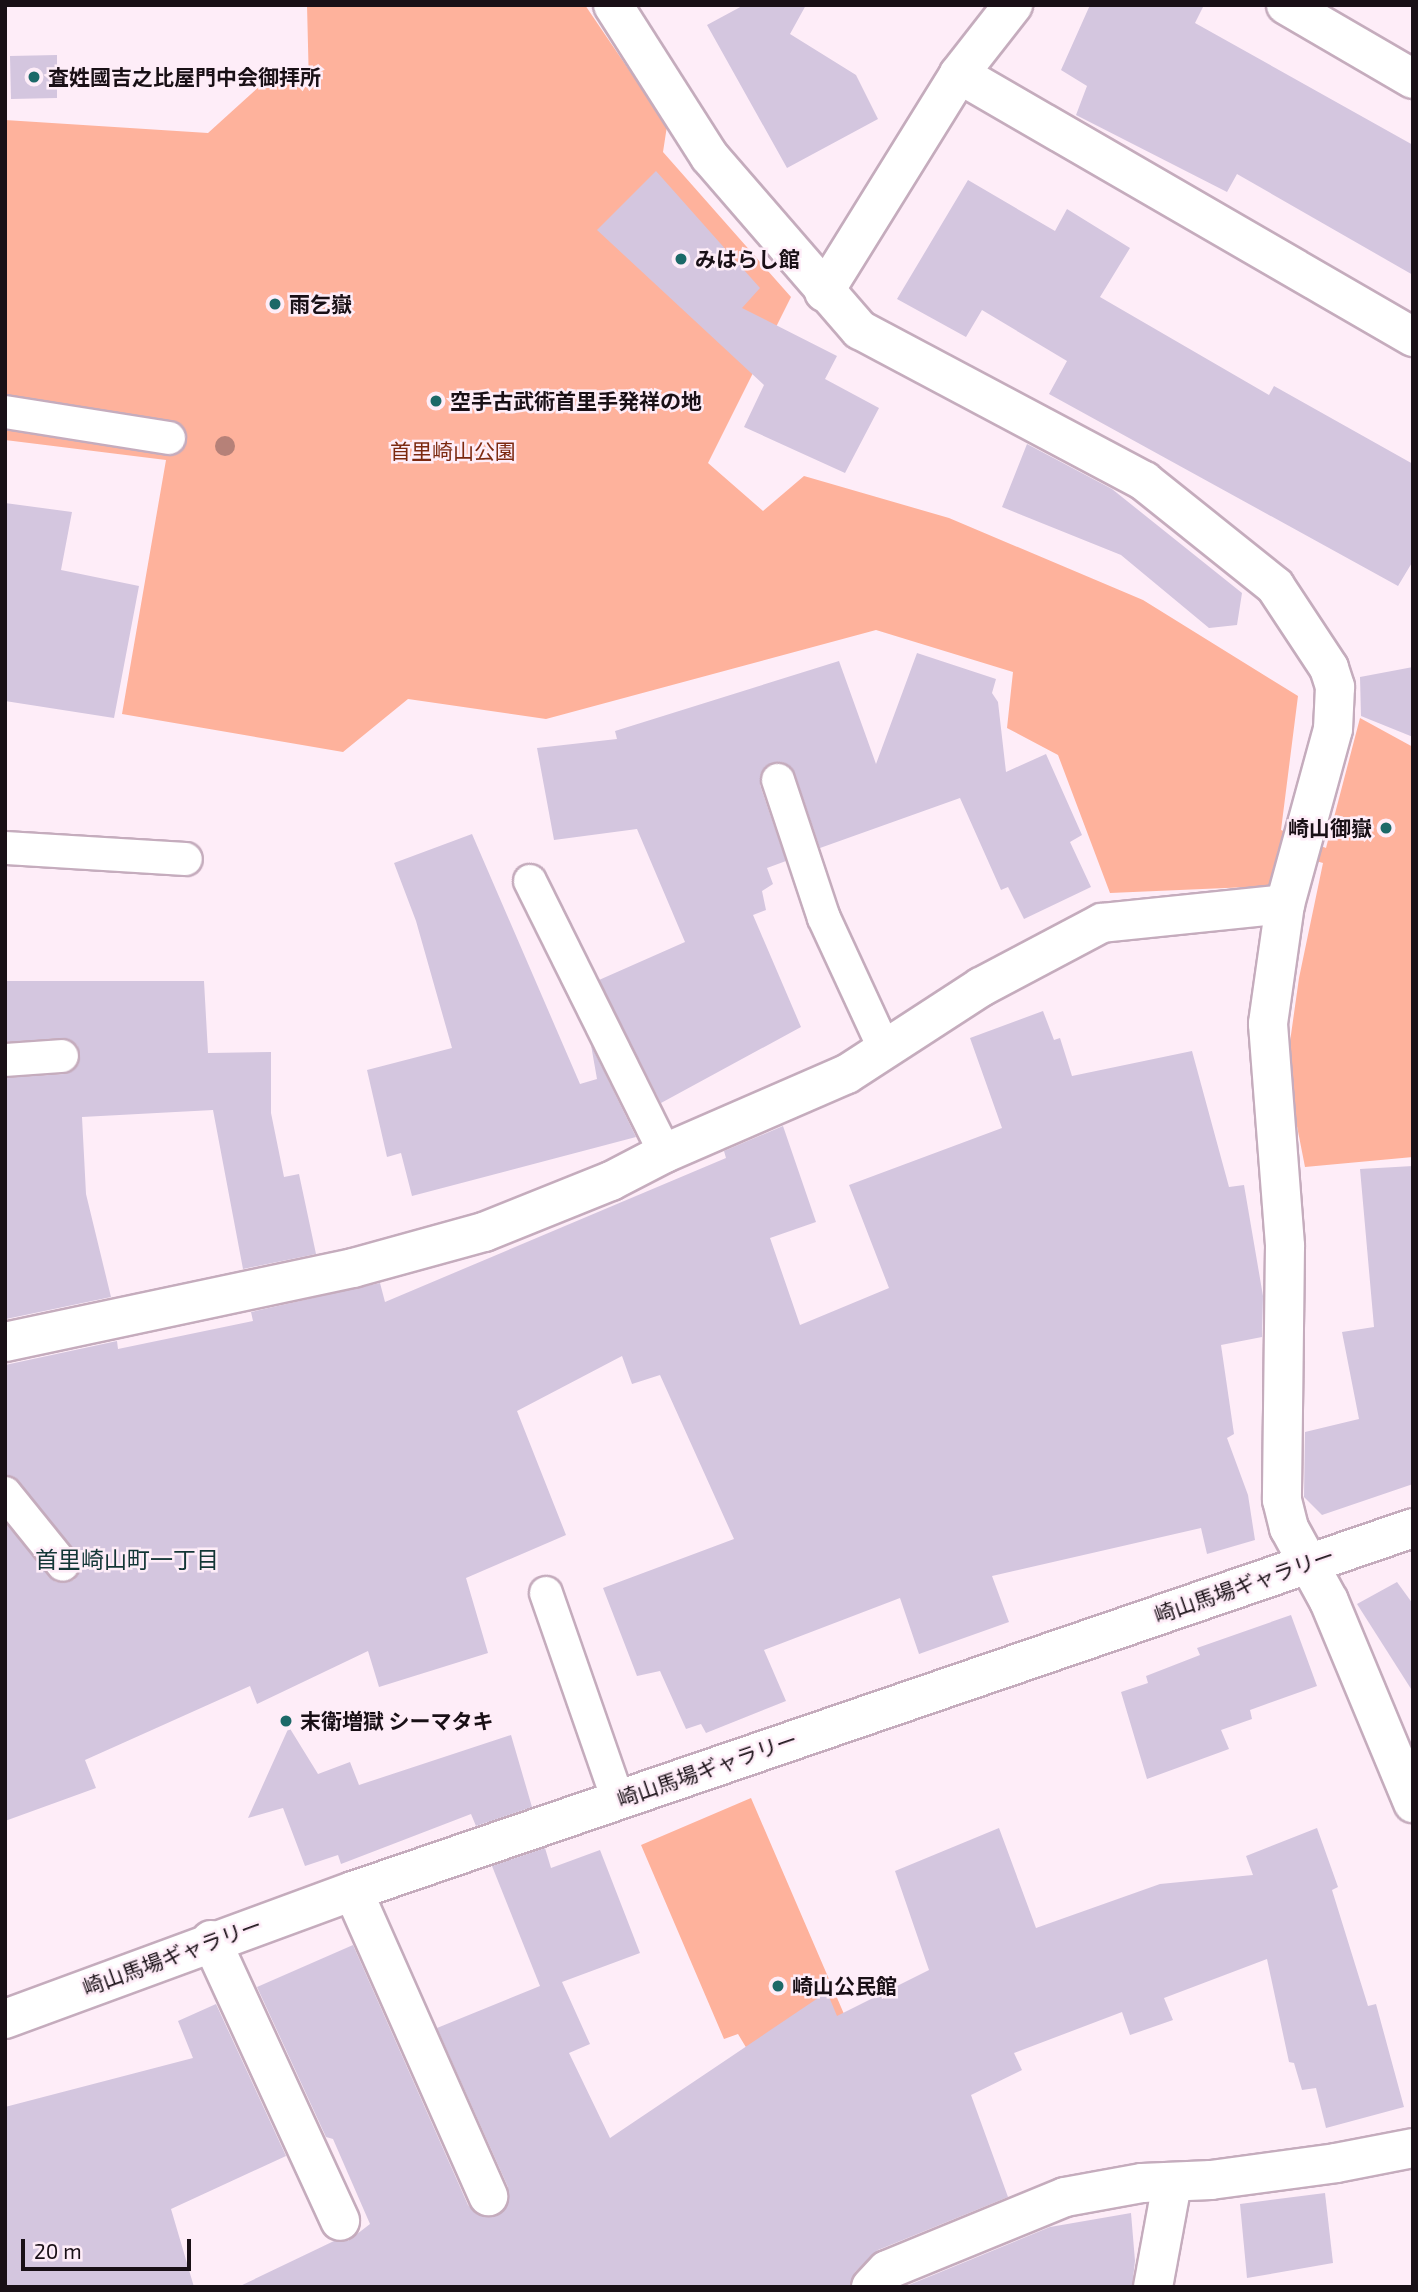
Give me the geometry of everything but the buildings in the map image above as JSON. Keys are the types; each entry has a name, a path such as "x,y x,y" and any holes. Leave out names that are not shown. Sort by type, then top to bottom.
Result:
{"street":[{"path":"824,292 960,74 1013,5"},
{"path":"1286,5 1413,79"},
{"path":"614,6 710,158 824,292 860,330 1144,481 1258,570 1300,618 1329,668 1335,708 1285,904 1268,1024 1285,1246 1282,1500 1289,1528 1329,1601 1413,1803"},
{"path":"960,74 1413,337"},
{"path":"5,1342 354,1268 484,1232 611,1181 665,1153 848,1074 981,987 1102,923 1285,904"},
{"name":"崎山馬場ギャラリー","path":"5,2019 211,1940 1413,1528"},
{"path":"354,1891 488,2196"},
{"path":"211,1940 340,2221"},
{"path":"871,2287 887,2270 1034,2206 1142,2183 1172,2183 1336,2163 1413,2148"},
{"path":"1153,2287 1172,2183"}],"lane":[{"path":"5,412 169,438"},
{"path":"778,780 824,918 885,1050"},
{"path":"5,848 186,859"},
{"path":"530,881 665,1153"},
{"path":"5,1060 62,1056"},
{"path":"5,1493 63,1564"},
{"path":"546,1593 618,1800"}],"green space":[{"name":"首里崎山公園","path":"307,5 585,5 667,126 663,152 791,297 708,463 763,511 804,476 949,518 1143,600 1298,696 1281,830 1326,848 1360,718 1413,747 1413,1157 1305,1167 1286,1070 1299,978 1323,863 1278,850 1272,886 1110,893 1058,755 1007,728 1013,672 876,630 546,719 408,699 343,752 122,714 166,460 5,440 5,120 208,133 282,66 309,86"},
{"path":"751,1798 844,2014 750,2054 738,2034 724,2039 641,1845"}],"place":[{"name":"査姓國吉之比屋門中会御拝所","path":"34,77"},
{"name":"みはらし館","path":"681,259"},
{"name":"雨乞嶽","path":"275,304"},
{"name":"空手古武術首里手発祥の地","path":"436,401"},
{"name":"崎山御嶽","path":"1386,828"},
{"name":"末衛増獄 シーマタキ","path":"286,1721"},
{"name":"崎山公民館","path":"778,1986"}],"district":[{"name":"首里崎山町一丁目","path":"127,1559"}]}
